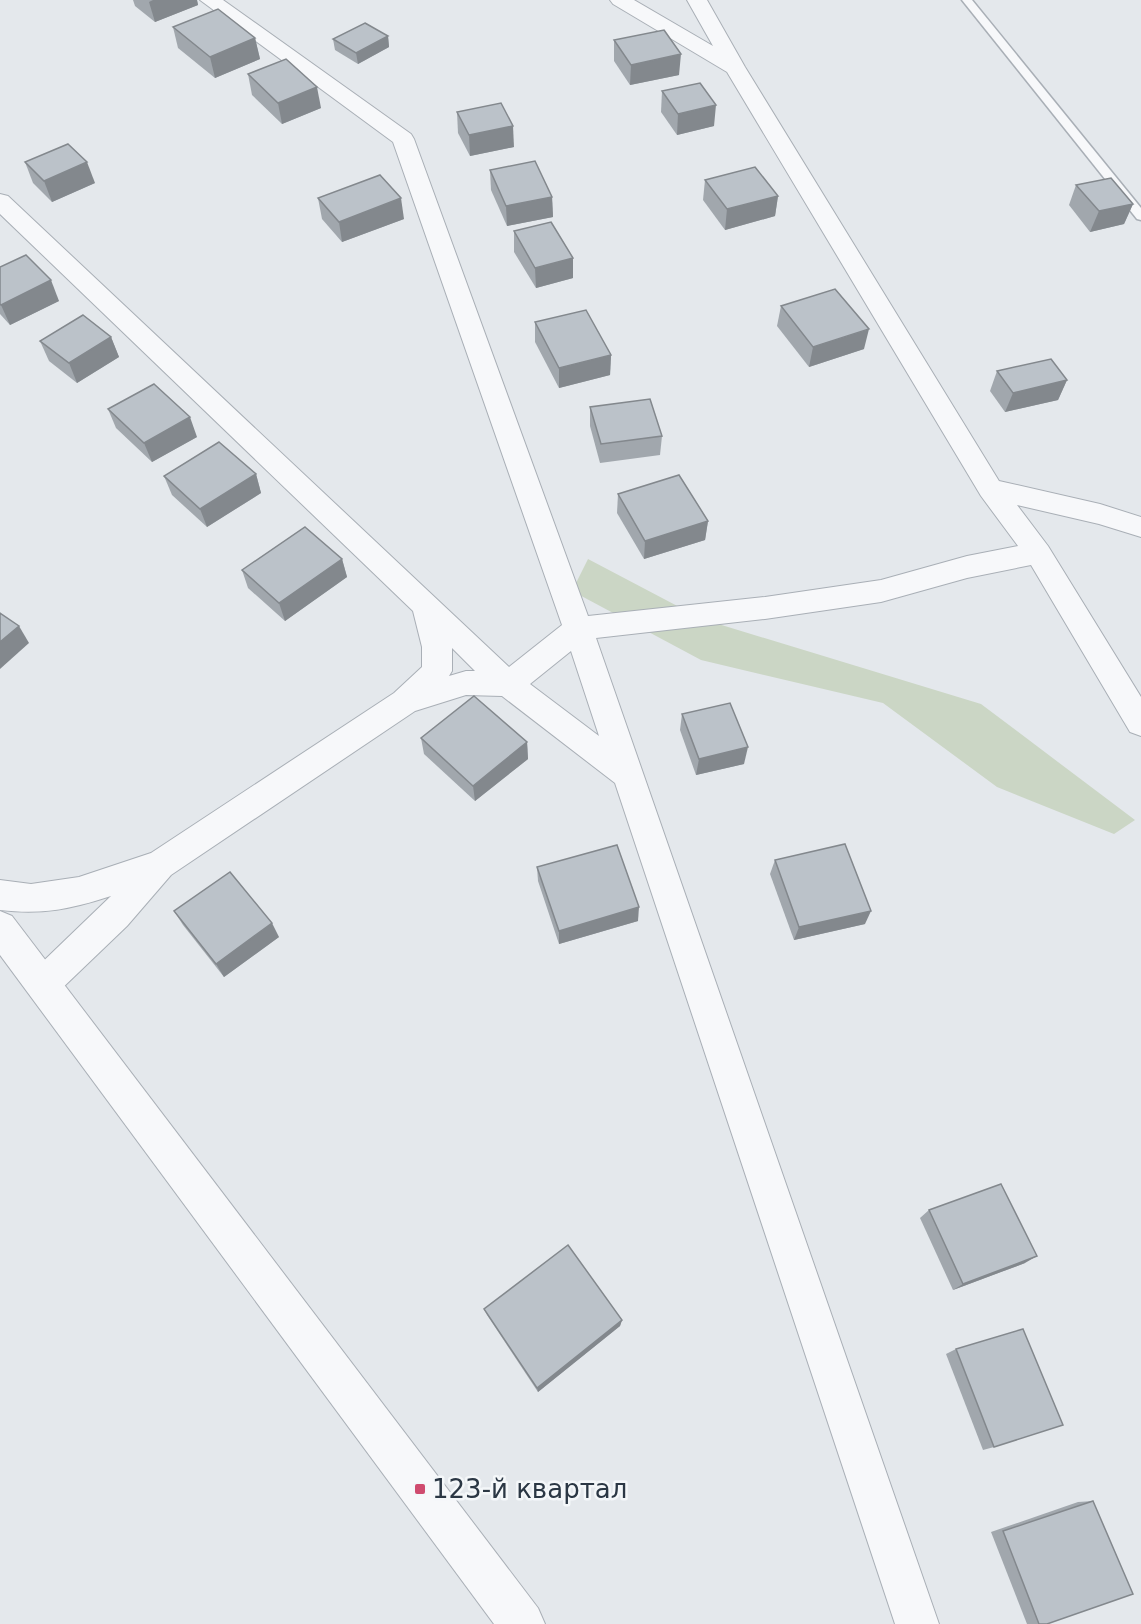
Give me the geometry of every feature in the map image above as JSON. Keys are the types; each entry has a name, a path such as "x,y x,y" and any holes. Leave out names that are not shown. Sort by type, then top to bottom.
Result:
{"street":[{"path":"210,0 403,139 578,629 917,1624"},
{"path":"620,0 735,67"},
{"path":"697,0 735,67 990,489 1038,553 1141,723"},
{"path":"0,201 508,684 626,774"},
{"path":"990,489 1100,514 1141,527"},
{"path":"1100,514 1141,514"},
{"path":"405,702 466,683 508,684 578,629 765,608 881,591 967,567 1038,553"},
{"path":"43,984 115,915 160,865 405,702 437,671 437,647 426,606"},
{"path":"0,895 31,899 79,892 160,865"},
{"path":"0,927 522,1624"}],"lane":[{"path":"967,0 1141,216"}],"green space":[{"path":"588,559 702,619 981,704 1135,820 1114,834 997,787 883,703 701,660 572,591"}],"building":[{"path":"218,9 255,38 210,57 173,27"},
{"path":"365,23 388,36 356,53 333,39"},
{"path":"664,30 681,54 631,65 614,40"},
{"path":"286,59 317,87 278,103 248,74"},
{"path":"700,83 716,105 678,114 662,91"},
{"path":"501,103 513,126 469,135 457,112"},
{"path":"68,144 87,162 44,181 25,162"},
{"path":"535,161 552,197 506,206 490,170"},
{"path":"755,167 778,196 727,209 705,180"},
{"path":"380,175 401,198 339,222 318,198"},
{"path":"1111,178 1133,204 1099,211 1076,185"},
{"path":"551,222 573,258 535,268 514,231"},
{"path":"26,255 51,280 1,305 0,267"},
{"path":"835,289 869,329 813,347 781,306"},
{"path":"586,310 611,355 559,368 535,322"},
{"path":"83,315 111,337 69,363 40,341"},
{"path":"1051,359 1067,380 1013,393 997,371"},
{"path":"154,384 190,417 144,443 108,409"},
{"path":"650,399 662,436 601,444 590,407"},
{"path":"219,442 256,474 200,509 164,476"},
{"path":"679,475 708,521 645,541 618,494"},
{"path":"305,527 342,559 279,603 242,570"},
{"path":"0,613 19,626 0,642"},
{"path":"474,696 527,742 473,786 421,738"},
{"path":"730,703 748,747 699,759 682,714"},
{"path":"845,844 871,911 799,927 775,860"},
{"path":"617,845 639,907 559,931 537,867"},
{"path":"230,872 272,923 216,964 174,911"},
{"path":"1001,1184 1037,1256 963,1284 929,1210"},
{"path":"568,1245 622,1320 537,1388 484,1309"},
{"path":"1023,1329 1063,1425 994,1447 956,1349"},
{"path":"1093,1501 1133,1594 1047,1624 1039,1624 1003,1531"}],"place":[{"name":"123-й квартал","path":"420,1489"}]}
